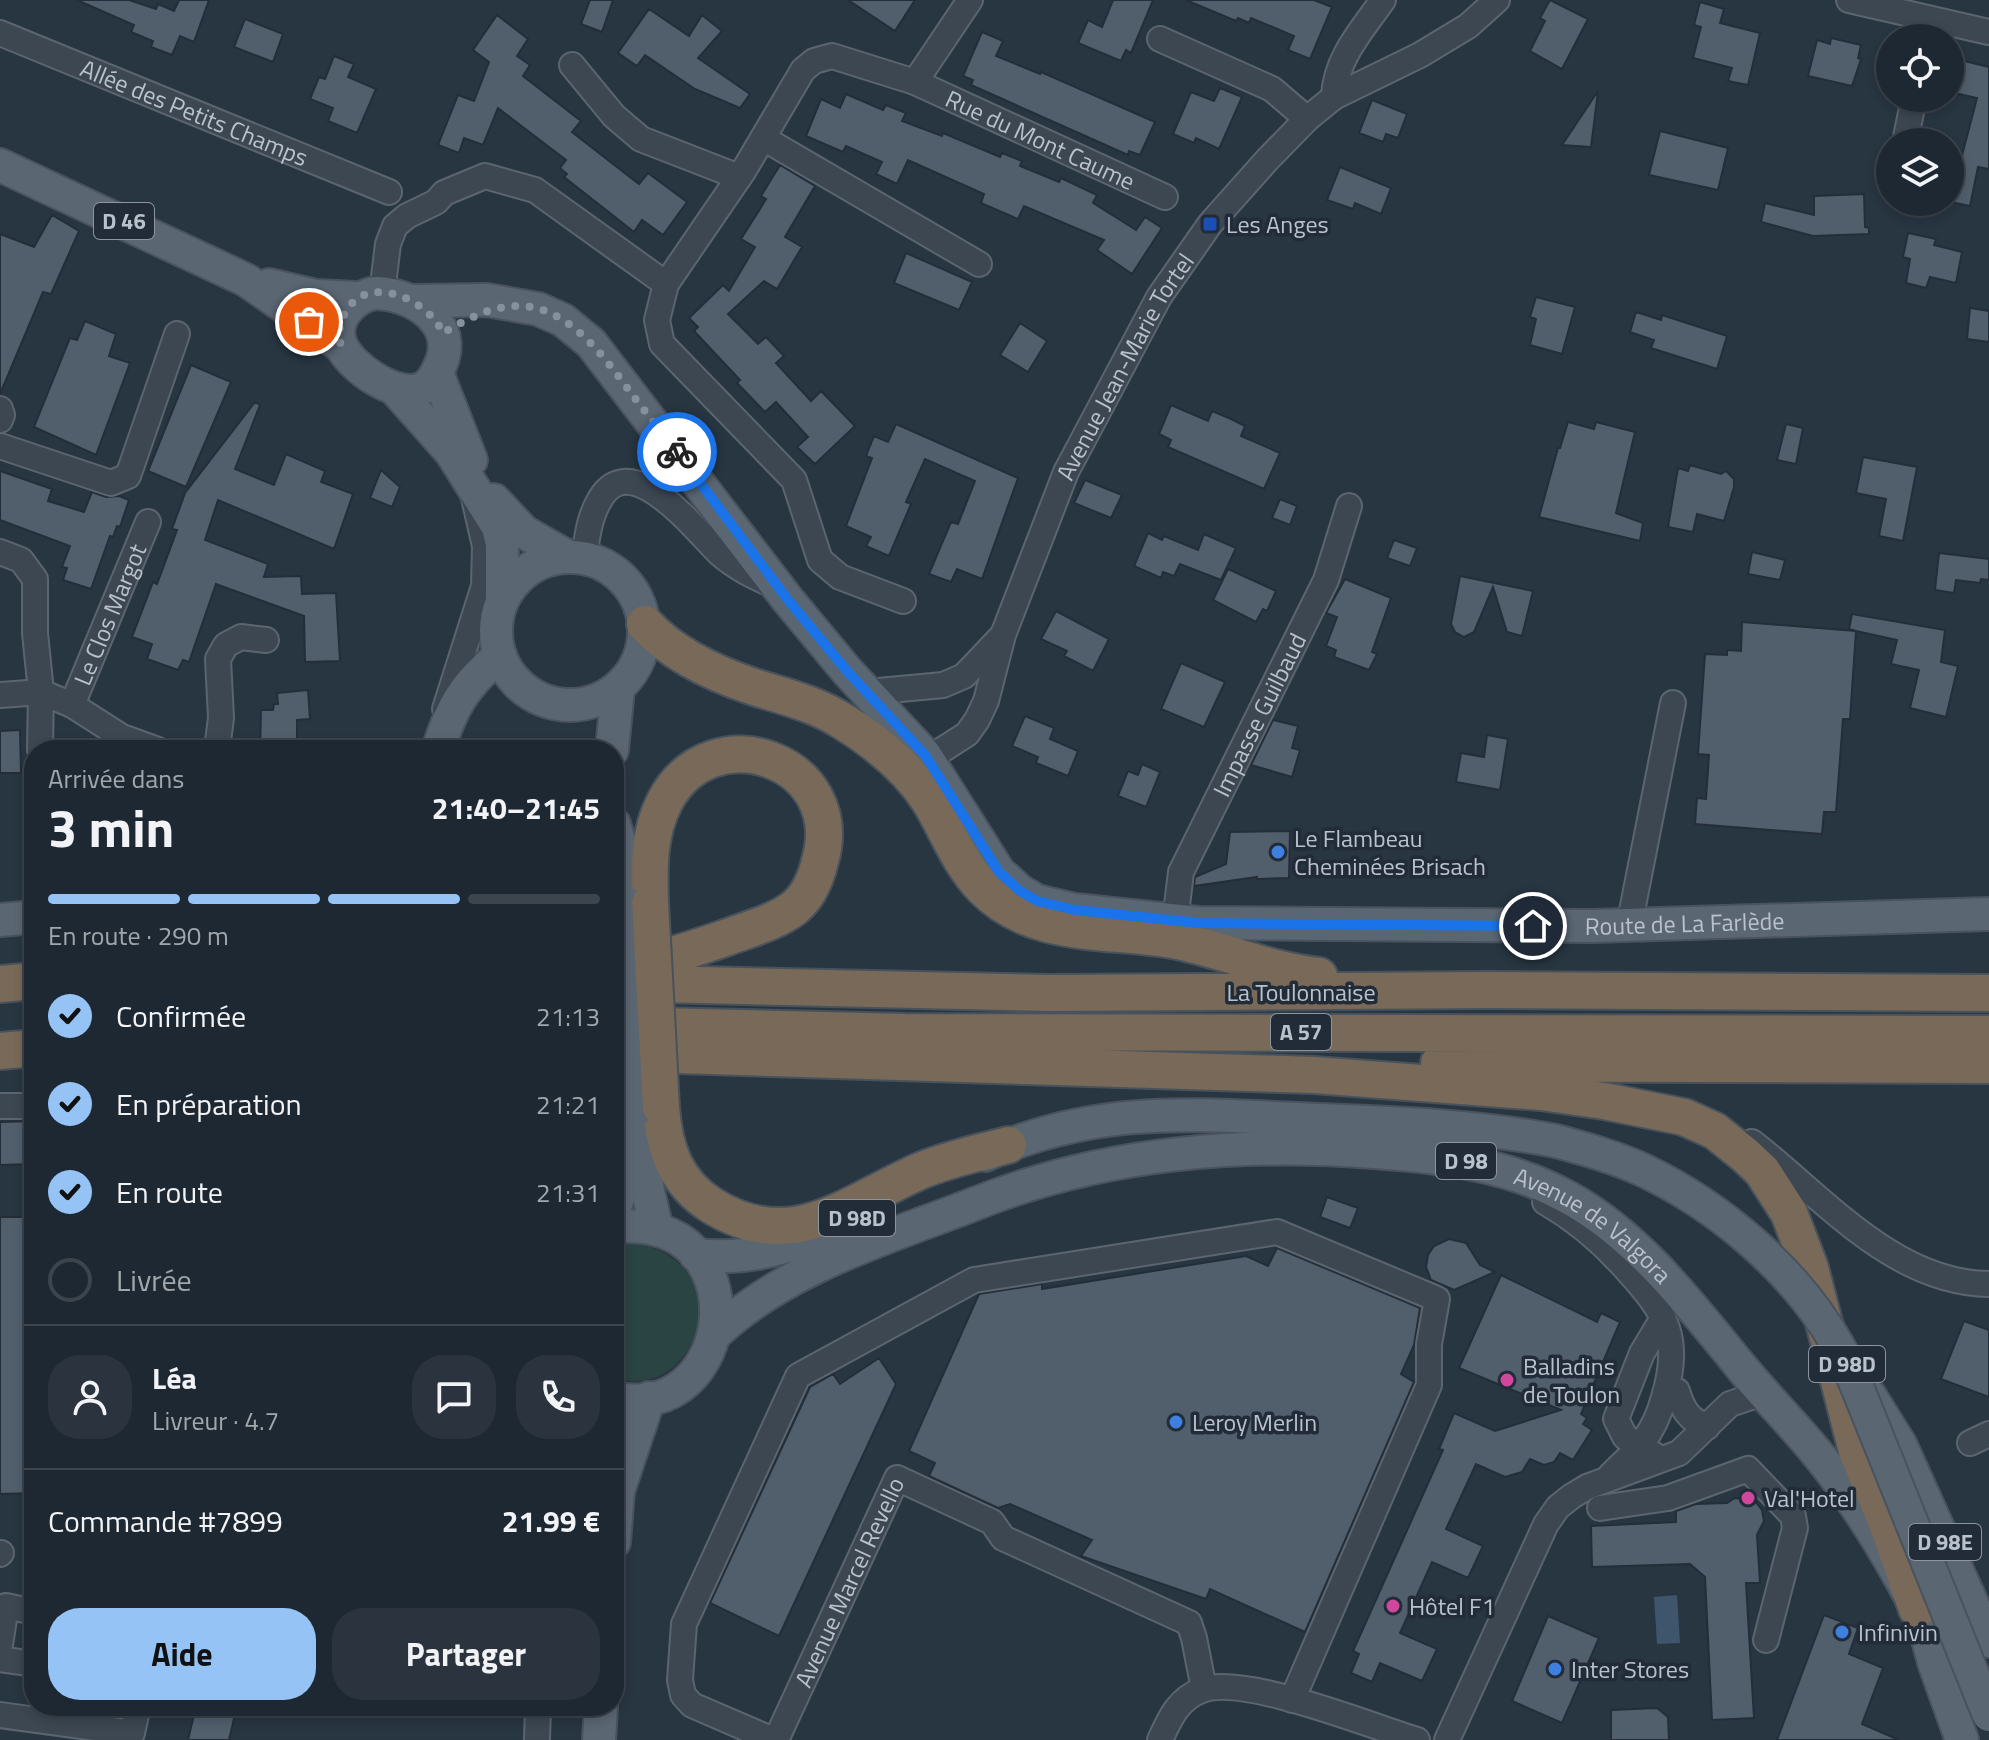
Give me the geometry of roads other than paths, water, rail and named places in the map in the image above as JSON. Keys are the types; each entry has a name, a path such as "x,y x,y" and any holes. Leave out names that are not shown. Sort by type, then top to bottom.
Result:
{"highway":[{"path":"645,624 676,651 701,665 730,679 811,704 836,716 870,739 920,788 967,867 984,889 1002,903 1034,920 1085,932 1174,940 1299,974 1488,990"},
{"path":"624,965 645,963 675,955 765,923 792,910 812,885 823,852 824,829 815,797 791,771 758,755 730,754 703,764 672,790 659,816 639,903 646,1115 675,1168 684,1181 709,1203 757,1226 790,1226 823,1218 923,1170 1008,1145"},
{"path":"0,984 24,982"},
{"name":"La Toulonnaise","path":"624,983 1050,993 1488,990 1989,993"},
{"name":"La Toulonnaise","path":"624,1025 905,1032 1989,1034"},
{"path":"0,1034 24,1032"},
{"path":"0,1051 24,1049"},
{"path":"624,1053 1314,1075 1541,1092 1684,1117 1715,1131 1745,1155 1775,1189 1798,1236 1857,1451 1917,1609"},
{"path":"901,1060 1989,1065"}],"main road":[{"name":"D 46","path":"0,165 246,280 341,346"},
{"name":"D 46","path":"246,280 316,296 369,296"},
{"path":"395,389 413,391 424,388 437,373 444,352 443,333 431,314 413,301 399,295 369,296 340,324 341,346 363,371 395,389 438,436 498,527 503,570 502,598 495,622 507,668 524,690 546,702 571,706 596,701 618,688 634,670 643,648 645,624 639,601 625,580 606,565 575,557 524,532 492,498 472,463 437,373"},
{"name":"Route de La Farlède","path":"413,301 487,300 538,309 569,324 591,343 847,671 928,759 990,860 1020,891 1037,901 1075,910 1175,922 1629,926 1989,914"},
{"name":"Route de La Farlède","path":"443,333 482,314 512,306"},
{"path":"502,598 517,578 536,564 575,557"},
{"path":"442,737 463,708 507,668"},
{"path":"613,740 618,688"},
{"path":"571,706 584,718 592,740"},
{"path":"624,857 639,903"},
{"path":"0,920 24,918"},
{"name":"D 98D","path":"696,1255 751,1256 798,1244 1008,1145 1042,1133 1099,1120 1167,1114 1488,1129 1556,1141 1642,1170 1737,1231 1783,1273 1813,1308 1839,1347 1913,1521 1989,1715"},
{"path":"624,1180 646,1115"},
{"path":"646,1115 648,1192 657,1230"},
{"name":"Avenue de Valgora","path":"716,1333 741,1309 819,1266 1007,1191 1108,1163 1207,1150 1338,1150 1471,1162 1520,1176 1586,1207 1624,1238 1662,1275 1816,1452 1863,1517 1917,1609 1962,1740"},
{"path":"624,1226 657,1230 678,1240 696,1255 708,1272 718,1312 716,1333 709,1351 699,1368 685,1382 649,1398 624,1398"},
{"name":"D 98E","path":"1839,1347 1900,1444 1989,1641"},
{"path":"624,1473 649,1398"},
{"path":"599,1740 600,1716"}],"street":[{"path":"915,82 970,0"},
{"path":"1334,97 1335,83 1344,58 1383,0"},
{"name":"Avenue Jean-Marie Tortel","path":"928,759 967,734 977,720 986,701 1003,635 1066,472 1159,297 1210,224 1307,119 1334,97 1420,55 1468,26 1497,0"},
{"path":"1849,0 1917,24"},
{"path":"1964,30 1989,32"},
{"name":"Allée des Petits Champs","path":"0,33 389,192"},
{"path":"1160,39 1272,89 1307,119"},
{"name":"Rue du Mont Caume","path":"666,284 739,177 803,70 814,61 832,56 915,82 1165,197"},
{"path":"572,65 614,116 641,139 739,177"},
{"path":"763,138 979,264"},
{"path":"369,296 395,226 407,216 436,202 444,193 485,176 535,190 666,284 657,320 662,344 794,480 820,560 840,577 903,601"},
{"path":"0,446 111,483 128,476 177,334"},
{"path":"0,409 0,420"},
{"path":"575,557 602,495 609,487 618,484 638,484 658,493 738,567 779,587"},
{"path":"442,737 448,694 473,628 486,572 485,546 474,507 473,488"},
{"name":"Impasse Guilbaud","path":"1175,922 1181,872 1210,808 1326,580 1349,506"},
{"name":"Le Clos Margot","path":"72,705 148,522"},
{"name":"Le Clos Margot","path":"0,552 21,560 35,579 35,633 41,692"},
{"name":"Avenue Jean-Marie Tortel","path":"868,692 943,685 964,676 1003,635"},
{"path":"218,740 221,718 218,659 226,645 241,637 266,640"},
{"path":"40,740 41,692"},
{"name":"Le Clos Margot","path":"0,695 41,692 72,705 130,740"},
{"path":"1629,926 1673,703"},
{"path":"1314,1075 1545,1079 1608,1086 1683,1105 1735,1129 1788,1169 1867,1237 1889,1250 1945,1279 1989,1284"},
{"path":"0,1106 24,1106"},
{"path":"1426,1156 1501,1182 1567,1214 1622,1265 1644,1289 1663,1318 1672,1347 1672,1368 1667,1388 1652,1429 1604,1481"},
{"path":"775,1740 692,1705 683,1695 680,1680 684,1624 798,1376 974,1280 1277,1232 1437,1299 1429,1344 1429,1385 1292,1700"},
{"path":"1663,1318 1642,1353 1616,1419 1625,1437 1669,1457 1692,1489"},
{"path":"1667,1388 1677,1391 1682,1407 1691,1420 1707,1427"},
{"path":"1447,1740 1546,1524 1558,1507 1572,1496 1604,1481 1669,1457 1730,1404 1763,1393"},
{"path":"1600,1508 1668,1498 1748,1469 1793,1516 1795,1528 1766,1640"},
{"name":"Avenue Marcel Revello","path":"775,1740 897,1478 992,1522 1003,1538 1189,1623 1204,1689"},
{"path":"0,1645 6,1606 24,1610"},
{"path":"0,1659 24,1663"},
{"path":"1160,1740 1172,1712 1188,1697 1204,1689 1224,1686 1254,1688 1417,1740"},
{"path":"0,1715 132,1733 136,1716"},
{"path":"537,1740 538,1716"}],"water":[{"path":"1677,1595 1680,1643 1657,1644 1654,1597"}],"place":[{"name":"Les Anges","path":"1210,224"},
{"name":"Le Flambeau Cheminées Brisach","path":"1278,852"},
{"name":"Balladins de Toulon","path":"1507,1380"},
{"name":"Leroy Merlin","path":"1176,1422"},
{"name":"Val'Hotel","path":"1748,1498"},
{"name":"Hôtel F1","path":"1393,1606"},
{"name":"Infinivin","path":"1842,1632"},
{"name":"Inter Stores","path":"1555,1669"}]}
